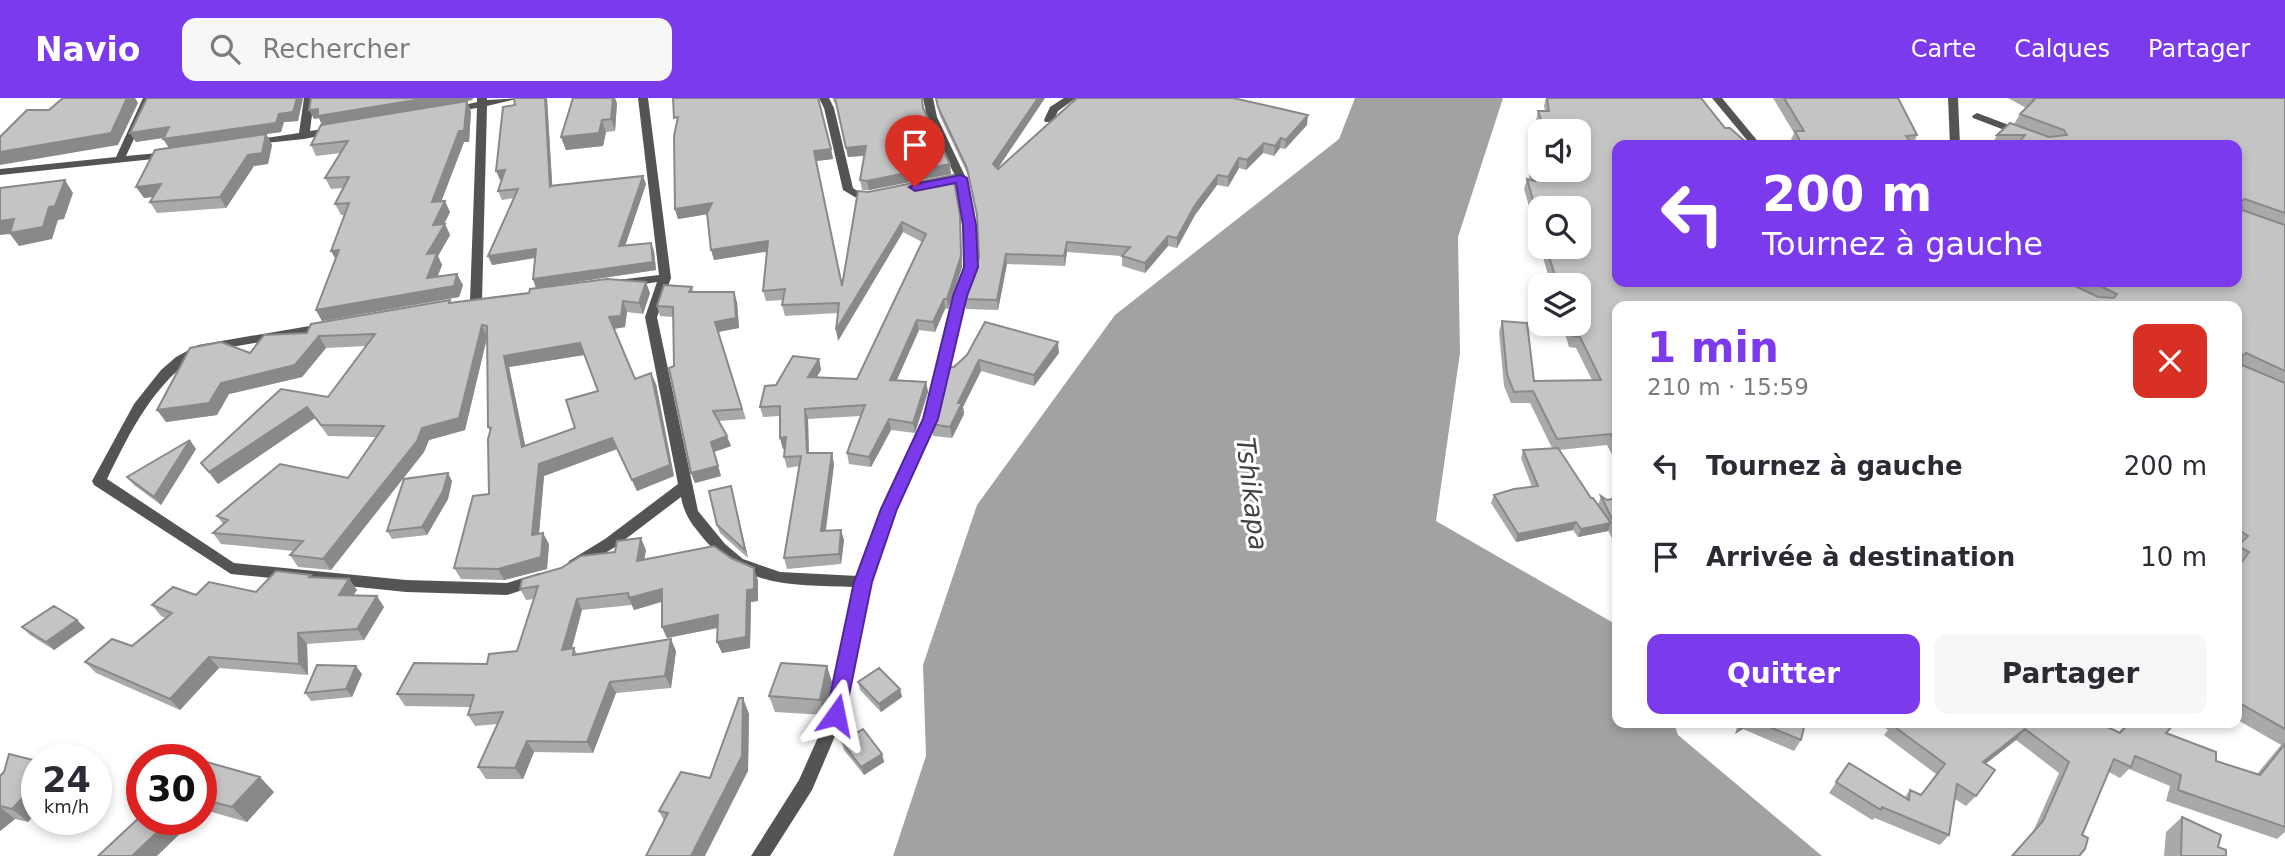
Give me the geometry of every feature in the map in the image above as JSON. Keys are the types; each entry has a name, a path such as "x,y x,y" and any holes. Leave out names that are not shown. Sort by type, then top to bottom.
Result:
{"street":[{"path":"119,161 148,98"},
{"path":"304,136 309,98"},
{"path":"443,111 483,101 516,98"},
{"path":"643,98 665,278 651,317 691,513 720,548 738,563 779,578 863,582"},
{"path":"824,98 829,108 848,190 860,197 883,194"},
{"path":"760,856 806,785 836,715 863,582 889,509 931,419 960,296 971,267 970,225 932,117 928,98"},
{"path":"1049,120 1054,109 1071,98"},
{"path":"1717,98 1752,140"},
{"path":"1954,98 1955,140"},
{"path":"477,302 483,101"},
{"path":"1977,116 2040,140"},
{"path":"238,145 352,127"},
{"path":"0,172 185,152"},
{"path":"598,286 665,278"},
{"path":"463,304 490,300"},
{"path":"342,324 198,349 183,356 132,415 99,481 231,568 406,586 507,589 555,575 610,543 684,487"}],"water":[{"name":"Tshikapa","path":"1355,98 1503,98 1458,237 1460,353 1436,521 1612,622 1612,728 1676,728 1678,735 1822,856 893,856 926,756 923,665 977,505 1115,315 1339,139"}],"building":[{"path":"63,98 127,98 111,133 0,152 0,137 27,110 49,110"},
{"path":"147,98 297,98 293,112 279,114 276,123 163,139 169,127 130,133"},
{"path":"311,98 428,98 318,116 318,109 309,110"},
{"path":"514,98 545,98 550,188 643,176 619,246 651,243 653,262 533,279 536,249 488,256 518,189 498,191 505,170 496,171 503,107 515,105"},
{"path":"573,98 613,98 611,119 602,120 599,133 561,137"},
{"path":"673,98 818,98 831,149 814,151 842,286 858,191 868,192 953,175 960,215 961,256 947,299 944,299 933,322 917,320 890,380 926,382 913,423 889,419 869,457 847,453 865,405 805,409 807,453 832,453 821,531 841,530 839,554 784,558 801,456 784,457 786,437 780,438 780,406 760,407 765,386 776,385 793,356 819,359 808,377 857,379 926,234 902,222 836,330 839,303 782,305 785,289 763,291 768,241 711,250 707,213 712,203 675,209 674,136 678,117 674,118"},
{"path":"835,98 922,98 923,108 950,164 867,181 860,180 866,146 846,148"},
{"path":"936,98 1038,98 993,164 998,169 1077,98 1233,98 1308,115 1286,140 1281,138 1275,146 1264,143 1247,160 1239,158 1228,177 1218,175 1195,205 1177,238 1168,236 1145,263 1122,256 1130,247 1067,242 1064,256 1006,254 997,300 964,299 979,257 977,215 967,168"},
{"path":"1547,98 1701,98 1725,128 1730,128 1743,140 1612,140 1612,287 2077,287 2098,297 2114,298 2117,294 2102,287 2242,287 2242,210 2285,225 2285,371 2246,353 2242,356 2242,301 1612,301 1612,436 1557,439 1533,391 1514,392 1507,374 1502,321 1527,323 1534,381 1601,380 1580,337 1573,336 1591,336 1591,273 1554,273 1550,259 1591,259 1591,196 1532,196 1527,179 1528,182 1591,182 1591,119 1541,119 1538,111 1549,111"},
{"path":"1784,98 1898,98 1917,135 1906,136 1909,140 1800,140 1795,131 1804,131"},
{"path":"2032,98 2285,98 2285,213 2245,199 2242,200 2242,140 2021,140 2025,135 1997,135 2010,123 2049,137 2067,135 2064,130 2020,114 2035,99"},
{"path":"467,101 464,131 459,131 432,202 445,201 433,225 445,224 427,254 437,253 427,278 457,274 454,286 316,310 339,250 331,251 349,203 335,204 349,177 325,178 348,141 311,145 321,125"},
{"path":"266,134 262,153 248,155 220,197 150,202 161,184 136,187 155,150"},
{"path":"65,180 55,206 49,207 43,227 10,233 14,219 0,221 0,188"},
{"path":"607,279 646,282 639,303 623,301 621,316 609,317 635,379 651,373 670,465 632,480 612,438 539,464 532,535 543,533 541,557 498,569 454,568 473,496 489,494 488,439 491,428 488,427 487,326 482,325 459,418 422,428 417,441 323,559 290,555 303,541 213,533 228,520 217,516 280,464 348,478 384,426 321,425 307,407 209,472 201,463 281,389 328,397 375,334 319,336 295,365 221,383 209,403 157,410 190,348 221,342 250,353 264,335 307,333 311,324 450,300 449,303 529,293 530,289","holes":["580,343 598,391 566,400 575,428 522,447 504,356"]},
{"path":"664,285 692,287 689,292 734,292 736,318 715,322 742,409 713,411 727,436 711,442 718,466 691,473 669,368 674,366 673,307 657,306"},
{"path":"985,322 1058,342 1034,375 979,360 958,403 962,403 950,427 931,424 939,408 947,374 951,367 967,355"},
{"path":"2242,365 2285,383 2285,729 2242,704 2242,562 2249,552 2242,548 2242,542 2248,536 2242,532"},
{"path":"190,440 154,497 127,477"},
{"path":"1558,448 1611,523 1581,529 1576,522 1518,534 1494,495 1538,486 1523,450"},
{"path":"448,473 443,491 422,527 387,531 404,479"},
{"path":"731,486 745,550 717,525 709,491"},
{"path":"1601,496 1607,500 1612,499 1612,519"},
{"path":"641,538 637,561 714,546 731,558 754,568 754,589 747,590 746,637 717,642 718,615 662,627 662,589 629,598 628,593 577,599 562,650 574,648 573,655 671,639 665,676 610,682 587,742 527,741 515,768 478,767 503,712 468,715 474,695 397,694 414,663 487,664 489,654 517,651 538,586 520,589 522,579 561,568 581,556 615,552 617,541"},
{"path":"276,571 311,575 309,577 349,579 339,595 377,596 357,629 298,633 299,664 209,657 170,699 85,662 112,639 132,646 172,613 152,605 173,587 196,595 209,582 256,592"},
{"path":"54,606 77,620 46,642 22,627"},
{"path":"781,663 827,666 820,700 769,696"},
{"path":"317,665 356,666 346,689 305,693"},
{"path":"879,668 900,689 879,704 858,682"},
{"path":"739,698 743,698 742,756 691,856 646,856 668,813 659,811 681,772 710,778"},
{"path":"1772,728 1804,728 1801,740"},
{"path":"1896,728 2110,728 2120,733 2124,728 2170,728 2166,733 2216,752 2216,761 2260,775 2285,744 2285,827 2178,790 2181,775 2135,756 2131,767 2114,759 2082,835 2088,838 2085,849 2079,856 2012,856 2043,821 2069,762 2025,729 1983,762 1995,770 1976,796 1957,784 1949,835 1882,807 1881,810 1836,782 1849,763 1909,800 1910,790 1921,795 1945,764"},
{"path":"863,729 882,754 861,767 842,742"},
{"path":"9,754 21,757 21,799 12,809 0,806 0,776 4,772"},
{"path":"217,765 260,777 232,807 217,803"},
{"path":"2182,817 2221,835 2218,847 2226,850 2226,856 2181,856"},
{"path":"126,830 126,835 154,835 132,856 98,856"}],"route":[{"path":"836,715 863,582 889,509 931,419 960,296 971,267 970,225 961,178 915,187"}]}
